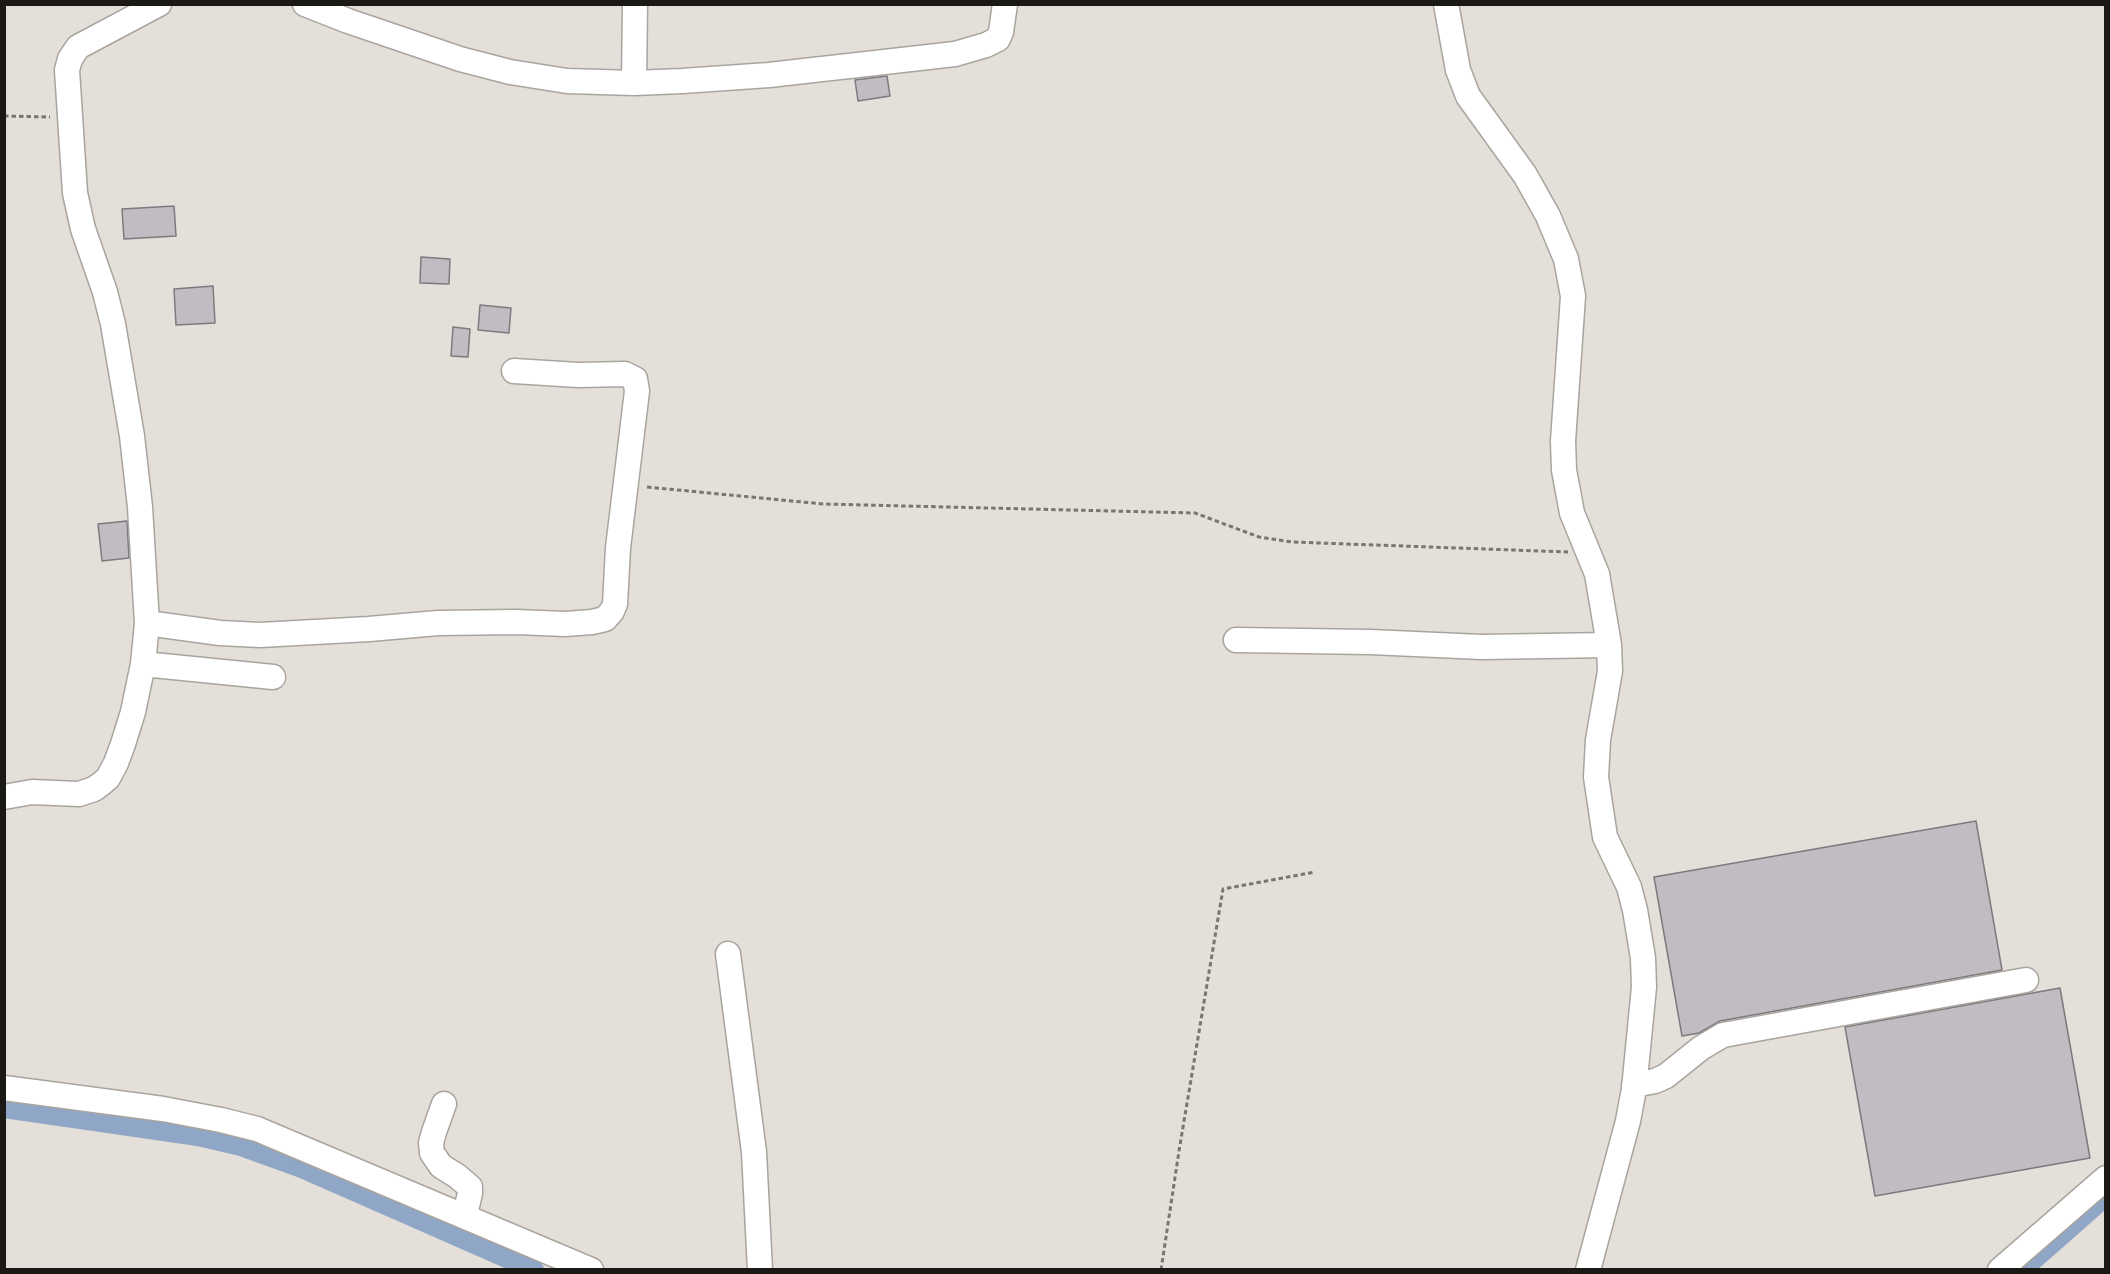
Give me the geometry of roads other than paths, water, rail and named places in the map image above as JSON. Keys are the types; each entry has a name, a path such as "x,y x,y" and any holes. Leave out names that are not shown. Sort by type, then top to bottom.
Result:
{"street":[{"path":"4,797 32,792 79,794 94,789 101,784 116,763 133,712 147,623 140,507 132,435 113,324 105,292 83,229 75,193 67,70 75,50 92,38 159,4"},
{"path":"305,4 370,29 510,72 567,81 634,83 769,75 955,54 998,39 1005,4"},
{"path":"634,83 635,4"},
{"path":"1446,4 1458,70 1468,96 1525,175 1553,225 1566,259 1573,296 1563,441 1564,470 1572,513 1598,581 1609,645 1610,671 1598,740 1596,777 1605,837 1629,887 1641,941 1644,987 1634,1084 1626,1131 1588,1269"},
{"path":"147,623 220,633 260,635 438,623 565,624 604,619 615,604 615,573 637,391 635,379 626,374 578,375 513,370"},
{"path":"1236,640 1370,642 1482,647 1609,645"},
{"path":"142,664 273,677"},
{"path":"728,954 754,1152 760,1269"},
{"path":"1634,1084 1655,1082 1666,1076 1701,1048 1723,1035 2026,980"},
{"path":"4,1088 163,1109 257,1129 591,1269"},
{"path":"444,1104 431,1143 432,1153 441,1166 470,1187 465,1215"},
{"path":"2000,1269 2106,1178"}],"waterway":[{"path":"4,1108 198,1136 241,1146 302,1168 534,1270"},
{"path":"2022,1270 2106,1196"}]}
